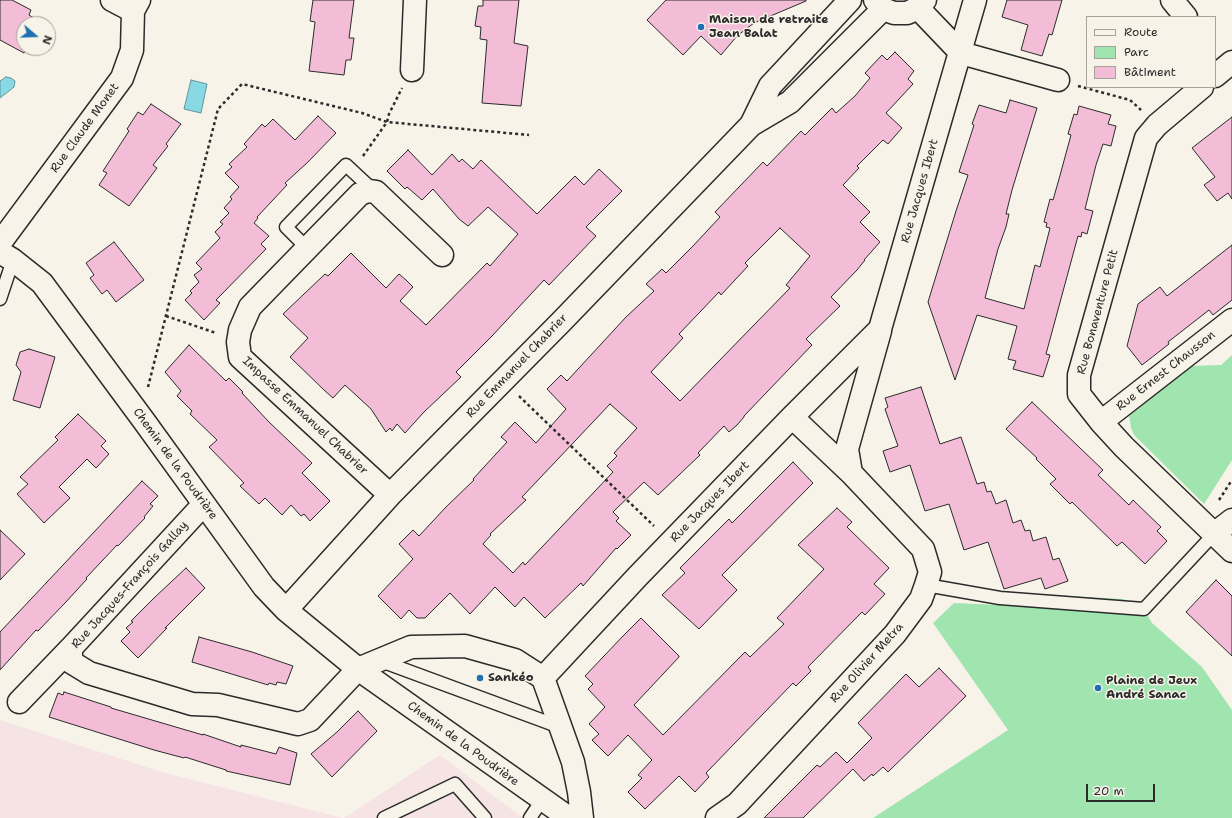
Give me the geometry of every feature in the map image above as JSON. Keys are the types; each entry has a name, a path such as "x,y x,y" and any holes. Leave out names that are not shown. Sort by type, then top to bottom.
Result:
{"street":[{"path":"112,0 136,6"},
{"path":"412,70 415,0"},
{"name":"Rue Emmanuel Chabrier","path":"750,125 770,86 850,0"},
{"name":"Rue Jacques Ibert","path":"851,473 847,449 975,0"},
{"path":"1172,0 1185,16"},
{"path":"879,4 894,13 907,13 921,4 960,53 1058,80"},
{"name":"Rue Emmanuel Chabrier","path":"286,610 390,495 503,381 750,125 790,102 879,4"},
{"name":"Rue Claude Monet","path":"4,252 122,78 132,50 136,6"},
{"name":"Rue Bonaventure Petit","path":"1201,88 1157,125 1146,138 1079,375 1079,394 1101,422 1124,447 1232,551"},
{"name":"Impasse Emmanuel Chabrier","path":"376,192 368,191 360,194 250,307 240,330 238,342 240,357 390,495"},
{"path":"376,192 442,255"},
{"name":"Chemin de la Poudrière","path":"4,252 42,284 264,587 286,610 358,669 568,818"},
{"name":"Rue Ernest Chausson","path":"1101,422 1232,320"},
{"name":"Rue Jacques Ibert","path":"543,678 638,576 792,417 880,329"},
{"name":"Rue Olivier Metra","path":"717,818 737,804 895,634 921,599 930,572 923,549 851,473 792,417"},
{"name":"Rue Jacques-François Gallay","path":"203,505 71,648 71,662 89,673 192,704 218,705 298,724 310,720 358,669"},
{"path":"1214,534 1232,520"},
{"path":"358,669 411,647 464,646 515,660 543,678 573,762 582,818"},
{"path":"19,702 71,648"}],"lane":[{"path":"307,248 286,227 346,165 376,192"},
{"path":"1,293 4,252"},
{"path":"926,584 1000,598 1144,609 1214,534"},
{"path":"380,660 560,727"},
{"path":"384,818 455,784 485,818"},
{"path":"530,818 542,800"}],"path":[{"path":"351,170 387,122 389,114 412,70"},
{"path":"1058,80 1086,88"},
{"path":"140,416 218,109 242,84 362,113 387,122 529,135"},
{"path":"1087,88 1130,100 1157,125"},
{"path":"166,316 238,342"},
{"path":"503,381 671,542"}],"shaded area":[{"path":"0,720 165,773 343,818 0,818"},
{"path":"440,755 524,818 344,818"}],"green space":[{"path":"1232,355 1232,460 1204,504 1134,435 1129,416 1191,366 1221,365"},
{"name":"Plaine de Jeux André Sanac","path":"1000,592 1123,599 1144,609 1152,623 1202,667 1232,710 1232,818 873,818 1008,730 933,623 954,603 999,605"}],"water":[{"path":"6,77 15,81 14,87 0,98 0,81"},
{"path":"191,80 207,84 201,113 184,109"}],"building":[{"path":"0,0 12,0 31,10 29,15 31,16 16,16 16,49 0,40"},
{"path":"313,0 354,0 349,38 354,38 351,60 346,60 344,75 309,71 315,22 310,21"},
{"path":"483,0 519,0 514,43 528,46 521,106 482,103 487,40 480,39 481,27 475,26 478,6 483,6"},
{"name":"Maison de retraite Jean Balat","path":"666,0 806,1 754,23 737,36 721,55 701,36 683,55 647,20"},
{"path":"1007,0 1062,0 1052,35 1049,34 1042,56 1021,50 1028,25 1002,17"},
{"path":"895,52 914,71 908,79 913,84 886,113 902,128 888,144 883,140 857,166 859,168 843,185 870,212 860,222 880,242 857,270 831,297 840,306 806,339 812,345 737,425 729,432 724,426 698,453 700,455 658,495 644,482 613,512 619,518 616,521 631,535 617,549 616,548 583,586 581,583 545,618 524,597 515,607 495,587 470,614 450,593 425,618 417,618 409,610 401,619 378,596 413,559 399,544 413,530 419,536 474,480 473,479 507,442 501,437 515,422 536,443 566,409 547,389 561,375 567,381 626,317 654,291 646,284 662,269 666,273 693,246 720,217 715,212 763,162 767,166 801,131 805,135 832,108 836,113 855,96 870,78 865,73 882,55 887,60","holes":["780,228 810,256 786,285 790,288 680,401 651,372 683,338 679,334 719,292 721,295 748,266 745,263","610,404 637,428 614,453 617,456 607,466 613,472 525,565 523,562 513,573 483,544 491,535 490,534 526,500 522,497"]},
{"path":"1010,100 1037,108 1012,190 1006,214 1009,214 1006,227 998,249 985,298 1024,309 1035,265 1040,267 1050,228 1046,227 1047,223 1044,222 1050,199 1053,200 1059,179 1071,135 1068,134 1074,114 1077,115 1079,106 1111,115 1108,124 1116,126 1111,146 1103,144 1096,165 1085,209 1093,211 1087,234 1082,232 1081,237 1078,236 1046,354 1050,355 1043,377 1013,369 1016,361 1008,359 1017,326 977,315 955,380 928,302 968,175 959,172 974,125 972,124 979,105 1006,113"},
{"path":"151,104 181,124 166,144 168,146 153,165 157,168 129,206 99,185 107,173 103,171 129,131 127,129 138,112 143,115"},
{"path":"318,116 336,133 285,183 287,185 257,217 258,218 254,223 269,236 261,244 266,249 216,300 220,303 204,320 185,300 192,293 190,291 199,282 194,275 202,269 196,263 220,238 215,232 223,224 220,222 229,213 224,208 232,199 230,197 239,187 225,173 232,167 229,164 247,147 244,144 262,124 265,127 273,119 295,140"},
{"path":"1232,117 1232,199 1228,193 1217,201 1204,185 1215,177 1192,148"},
{"path":"408,150 432,175 452,154 459,162 462,159 473,169 481,160 537,214 575,176 584,185 599,169 622,191 586,227 596,236 549,285 544,280 456,372 461,377 424,412 405,433 397,424 392,431 390,428 386,432 371,409 345,385 333,398 290,357 308,338 283,314 325,274 328,276 351,253 386,288 399,274 406,280 413,287 400,301 426,325 487,263 490,266 518,234 488,207 468,226 459,219 433,189 422,200 407,187 405,189 387,171"},
{"path":"114,242 144,280 116,302 107,290 102,294 90,278 94,275 86,263"},
{"path":"1232,245 1232,300 1213,315 1209,310 1168,342 1169,344 1142,365 1127,346 1138,304 1160,287 1167,296"},
{"path":"189,345 226,381 229,378 269,422 312,463 302,473 330,501 310,521 304,514 301,516 291,505 282,515 265,498 259,504 240,486 244,483 209,447 217,440 190,414 192,411 177,396 181,391 165,372"},
{"path":"29,349 55,357 40,408 13,400 21,372 16,365 20,352"},
{"path":"921,387 940,444 961,437 977,484 984,482 987,492 991,491 996,504 1006,500 1013,523 1021,520 1025,531 1030,530 1033,541 1046,537 1053,560 1059,558 1068,581 1045,589 1041,578 1004,589 988,542 964,550 949,504 925,511 910,465 890,472 883,451 898,446 885,409 888,407 885,398"},
{"path":"1032,402 1103,470 1098,475 1129,505 1133,500 1161,527 1157,531 1167,541 1145,564 1122,542 1117,546 1072,502 1070,504 1050,484 1056,479 1036,459 1037,458 1006,429"},
{"path":"78,414 106,441 101,446 109,454 96,468 87,459 59,487 70,498 44,523 17,494 28,484 20,477 58,440 55,437"},
{"path":"793,462 813,483 722,575 737,590 699,629 662,595 685,573 680,568 729,519 732,523"},
{"path":"142,481 158,496 150,504 153,506 144,517 145,518 118,546 117,545 65,603 38,631 36,630 0,670 0,632"},
{"path":"837,508 852,522 847,527 889,568 874,584 885,594 865,615 862,612 808,667 811,671 796,686 793,683 706,773 709,777 695,792 679,776 645,809 628,792 642,778 638,775 652,760 628,735 608,756 592,740 599,734 589,724 605,707 588,689 593,684 585,676 641,618 679,656 634,705 663,735 745,652 750,657 784,624 777,618 824,569 798,545"},
{"path":"0,530 25,554 0,580"},
{"path":"186,568 205,588 165,628 167,628 138,658 121,641 130,632 126,628 154,598"},
{"path":"1216,580 1232,596 1232,656 1186,612"},
{"path":"199,637 252,652 293,666 286,684 277,682 276,685 269,683 268,685 192,662"},
{"path":"939,668 966,696 888,772 883,767 873,776 872,774 864,781 853,769 803,818 764,818 817,765 820,767 836,752 847,763 872,738 858,723 906,674 919,687"},
{"path":"64,692 111,708 203,734 241,747 241,745 276,754 279,747 297,753 290,785 226,771 185,757 154,750 49,717 58,693 63,695"},
{"path":"358,711 377,731 332,777 311,754 337,732"}],"place":[{"name":"Maison de retraite Jean Balat","path":"701,27"},
{"name":"Sankéo","path":"480,678"},
{"name":"Plaine de Jeux André Sanac","path":"1098,688"}]}
